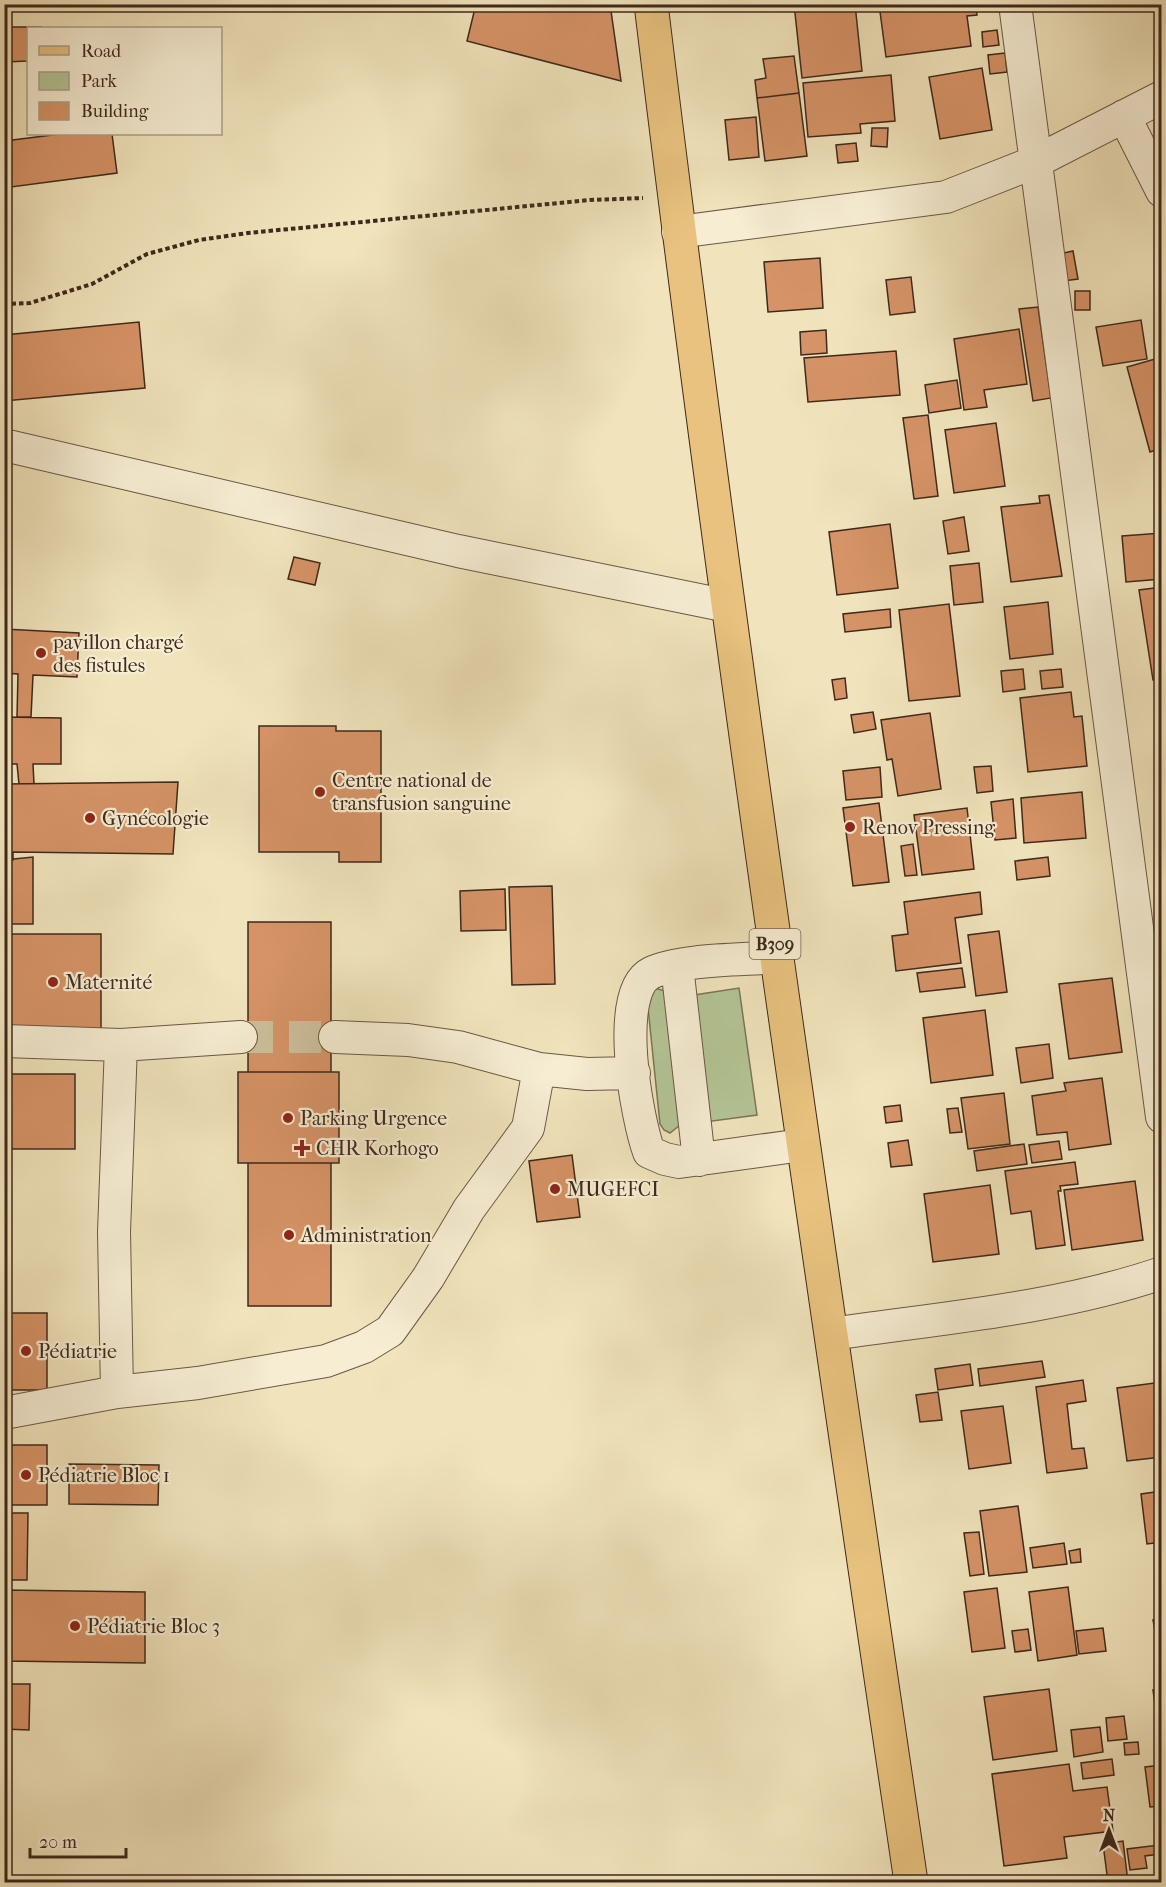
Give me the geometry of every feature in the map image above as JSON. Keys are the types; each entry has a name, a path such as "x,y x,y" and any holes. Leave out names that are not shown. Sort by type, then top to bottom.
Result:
{"main road":[{"name":"B309","path":"651,4 678,232 802,1145 911,1882"}],"street":[{"path":"1015,4 1161,1117"},
{"path":"678,232 946,197 1035,162 1161,97"},
{"path":"1124,116 1161,191"},
{"path":"4,445 458,551 729,606"},
{"path":"777,957 677,966 651,973 639,982 633,997 630,1030 634,1073 642,1132 650,1152 665,1160 679,1162 699,1160 802,1145"},
{"path":"677,966 699,1160"},
{"path":"4,1041 121,1045 241,1037"},
{"path":"335,1037 408,1040 458,1047 538,1069 587,1074 634,1073"},
{"path":"117,1392 114,1232 121,1045"},
{"path":"4,1413 117,1392 198,1383 326,1361 364,1347 390,1331 428,1278 469,1209 528,1128 538,1069"},
{"path":"831,1334 1043,1302 1120,1287 1161,1273"}],"path":[{"path":"4,304 30,303 92,284 147,254 199,240 248,233 590,200 675,199"}],"green space":[{"path":"655,988 665,991 680,1125 670,1133 660,1124 647,998"},
{"path":"739,988 757,1115 705,1122 688,996"}],"building":[{"path":"476,4 610,4 621,81 467,41"},
{"path":"794,4 855,4 862,71 802,78"},
{"path":"879,4 975,4 977,15 967,16 971,46 886,57"},
{"path":"4,27 27,27 27,61 4,62"},
{"path":"997,30 999,45 983,47 982,32"},
{"path":"1005,53 1007,72 990,74 988,55"},
{"path":"794,56 799,93 757,98 755,80 766,78 763,59"},
{"path":"982,68 992,130 940,139 929,77"},
{"path":"891,75 895,121 860,124 861,133 808,137 803,83"},
{"path":"799,93 807,156 765,161 757,98"},
{"path":"756,117 759,157 729,160 725,120"},
{"path":"872,128 888,128 887,147 871,146"},
{"path":"52,135 112,135 117,173 11,187 5,141"},
{"path":"856,143 858,161 838,163 836,145"},
{"path":"1073,251 1078,279 1063,281 1059,254"},
{"path":"820,258 823,308 768,312 764,262"},
{"path":"911,277 915,312 890,315 886,280"},
{"path":"1075,291 1090,291 1090,310 1075,310"},
{"path":"1038,307 1051,398 1033,401 1019,309"},
{"path":"1141,320 1147,359 1103,366 1096,327"},
{"path":"139,322 145,388 4,401 4,335"},
{"path":"1019,329 1027,384 984,390 987,407 964,410 954,339"},
{"path":"826,330 827,353 801,355 800,332"},
{"path":"896,351 900,395 808,402 804,358"},
{"path":"1162,357 1162,448 1150,452 1127,367"},
{"path":"957,380 961,408 929,413 925,385"},
{"path":"928,415 938,496 914,499 903,418"},
{"path":"996,423 1005,486 954,493 945,430"},
{"path":"1049,495 1062,576 1011,582 1001,507 1040,503 1039,496"},
{"path":"964,517 969,551 948,554 943,521"},
{"path":"890,524 898,588 837,595 829,532"},
{"path":"1162,533 1162,579 1126,582 1122,536"},
{"path":"294,557 320,563 315,585 288,579"},
{"path":"979,563 983,602 954,605 950,566"},
{"path":"1162,587 1162,679 1153,680 1139,590"},
{"path":"1048,602 1053,654 1010,659 1004,607"},
{"path":"949,604 960,696 909,701 899,610"},
{"path":"890,609 891,627 845,632 843,614"},
{"name":"pavillon chargé des fistules","path":"4,629 79,633 77,677 33,675 31,717 17,717 18,674 4,673"},
{"path":"1023,669 1025,689 1003,692 1001,671"},
{"path":"1061,669 1063,687 1042,689 1040,671"},
{"path":"845,678 847,698 835,700 832,680"},
{"path":"1071,692 1074,717 1082,716 1087,766 1028,772 1020,698"},
{"path":"873,712 876,729 854,733 851,715"},
{"path":"930,713 941,789 898,796 892,759 887,760 881,720"},
{"path":"4,717 61,718 61,764 33,764 34,784 19,784 17,764 4,764"},
{"name":"Centre national de transfusion sanguine","path":"259,726 336,726 336,731 381,731 381,862 339,862 339,852 259,852"},
{"path":"991,766 993,791 977,793 974,767"},
{"path":"880,767 882,797 846,800 843,771"},
{"name":"Gynécologie","path":"178,782 173,854 13,852 13,860 4,860 4,784"},
{"path":"1082,792 1086,838 1024,843 1021,798"},
{"path":"1013,799 1016,838 995,840 991,802"},
{"path":"879,803 889,882 853,886 843,808"},
{"path":"967,808 974,869 922,875 914,815"},
{"path":"913,844 917,875 905,876 901,846"},
{"path":"33,857 33,924 11,924 11,934 4,934 4,860"},
{"path":"1048,857 1050,876 1017,880 1015,861"},
{"path":"552,886 555,984 512,985 509,887"},
{"path":"505,889 506,930 461,931 460,891"},
{"path":"980,892 982,914 955,918 961,963 896,971 892,936 908,934 904,902"},
{"path":"248,922 331,922 331,1072 248,1072"},
{"path":"999,931 1007,992 976,996 968,935"},
{"name":"Maternité","path":"4,934 101,934 101,1030 4,1030"},
{"path":"962,968 965,987 920,992 917,973"},
{"path":"1112,978 1122,1052 1069,1059 1059,984"},
{"path":"985,1010 993,1075 931,1083 923,1018"},
{"path":"1049,1044 1053,1078 1021,1083 1016,1048"},
{"name":"Parking Urgence","path":"238,1072 339,1072 339,1163 238,1163"},
{"path":"4,1074 75,1074 75,1149 4,1149"},
{"path":"1102,1078 1111,1144 1069,1150 1067,1132 1037,1135 1032,1096 1066,1091 1064,1083"},
{"path":"1004,1093 1010,1144 968,1149 961,1098"},
{"path":"900,1105 902,1121 886,1123 884,1107"},
{"path":"958,1108 962,1132 950,1133 947,1109"},
{"path":"908,1140 912,1165 891,1167 888,1143"},
{"path":"1059,1141 1062,1159 1032,1163 1029,1145"},
{"path":"1024,1144 1027,1164 977,1171 974,1151"},
{"name":"MUGEFCI","path":"572,1155 580,1217 537,1222 529,1161"},
{"path":"1075,1162 1078,1184 1060,1186 1061,1191 1058,1191 1065,1245 1036,1249 1031,1211 1011,1214 1005,1171"},
{"name":"Administration","path":"248,1163 331,1163 331,1306 248,1306"},
{"path":"1135,1181 1143,1240 1072,1250 1064,1190"},
{"path":"990,1185 999,1254 933,1262 924,1194"},
{"name":"Pédiatrie","path":"4,1313 47,1313 47,1390 4,1390"},
{"path":"1042,1361 1045,1377 980,1386 978,1369"},
{"path":"970,1364 973,1385 938,1390 935,1369"},
{"path":"1083,1380 1086,1401 1067,1404 1072,1449 1084,1448 1087,1468 1047,1473 1036,1387"},
{"path":"1162,1382 1162,1457 1127,1461 1117,1388"},
{"path":"938,1392 942,1420 920,1422 916,1395"},
{"path":"1003,1406 1011,1463 969,1469 961,1411"},
{"name":"Pédiatrie Bloc 1","path":"4,1445 47,1445 47,1505 4,1505"},
{"path":"69,1464 159,1465 158,1505 69,1504"},
{"path":"1162,1491 1162,1542 1147,1544 1141,1494"},
{"path":"1018,1506 1027,1572 989,1576 980,1511"},
{"path":"4,1513 28,1513 27,1580 4,1580"},
{"path":"979,1532 984,1574 970,1576 964,1533"},
{"path":"1064,1543 1067,1564 1033,1568 1030,1548"},
{"path":"1080,1549 1081,1562 1071,1563 1069,1551"},
{"path":"1068,1587 1077,1655 1038,1661 1029,1592"},
{"path":"997,1588 1005,1648 972,1652 964,1592"},
{"name":"Pédiatrie Bloc 3","path":"4,1590 145,1592 145,1663 4,1661"},
{"path":"1162,1619 1162,1635 1156,1636 1153,1620"},
{"path":"1103,1628 1106,1651 1079,1654 1076,1631"},
{"path":"1028,1629 1031,1650 1015,1652 1012,1631"},
{"path":"4,1684 30,1684 29,1730 4,1729"},
{"path":"1049,1689 1057,1751 993,1760 984,1697"},
{"path":"1162,1689 1162,1742 1160,1742 1153,1690"},
{"path":"1124,1716 1127,1739 1108,1741 1106,1718"},
{"path":"1100,1727 1103,1752 1074,1757 1071,1730"},
{"path":"1138,1742 1139,1754 1125,1755 1124,1743"},
{"path":"1112,1759 1114,1775 1083,1779 1081,1763"},
{"path":"1069,1764 1073,1791 1107,1787 1113,1831 1064,1837 1067,1858 1004,1866 992,1774"},
{"path":"1162,1765 1162,1806 1150,1807 1145,1767"},
{"path":"1123,1841 1128,1882 1108,1882 1103,1844"},
{"path":"1159,1845 1160,1854 1145,1856 1147,1868 1130,1870 1127,1849"}],"tunnel":[{"path":"241,1037 335,1037"}],"place":[{"name":"pavillon chargé des fistules","path":"41,653"},
{"name":"Centre national de transfusion sanguine","path":"320,792"},
{"name":"Gynécologie","path":"90,818"},
{"name":"Renov Pressing","path":"850,827"},
{"name":"Maternité","path":"53,982"},
{"name":"Parking Urgence","path":"288,1118"},
{"name":"CHR Korhogo","path":"302,1148"},
{"name":"MUGEFCI","path":"555,1189"},
{"name":"Administration","path":"289,1235"},
{"name":"Pédiatrie","path":"26,1351"},
{"name":"Pédiatrie Bloc 1","path":"26,1475"},
{"name":"Pédiatrie Bloc 3","path":"75,1626"}]}
